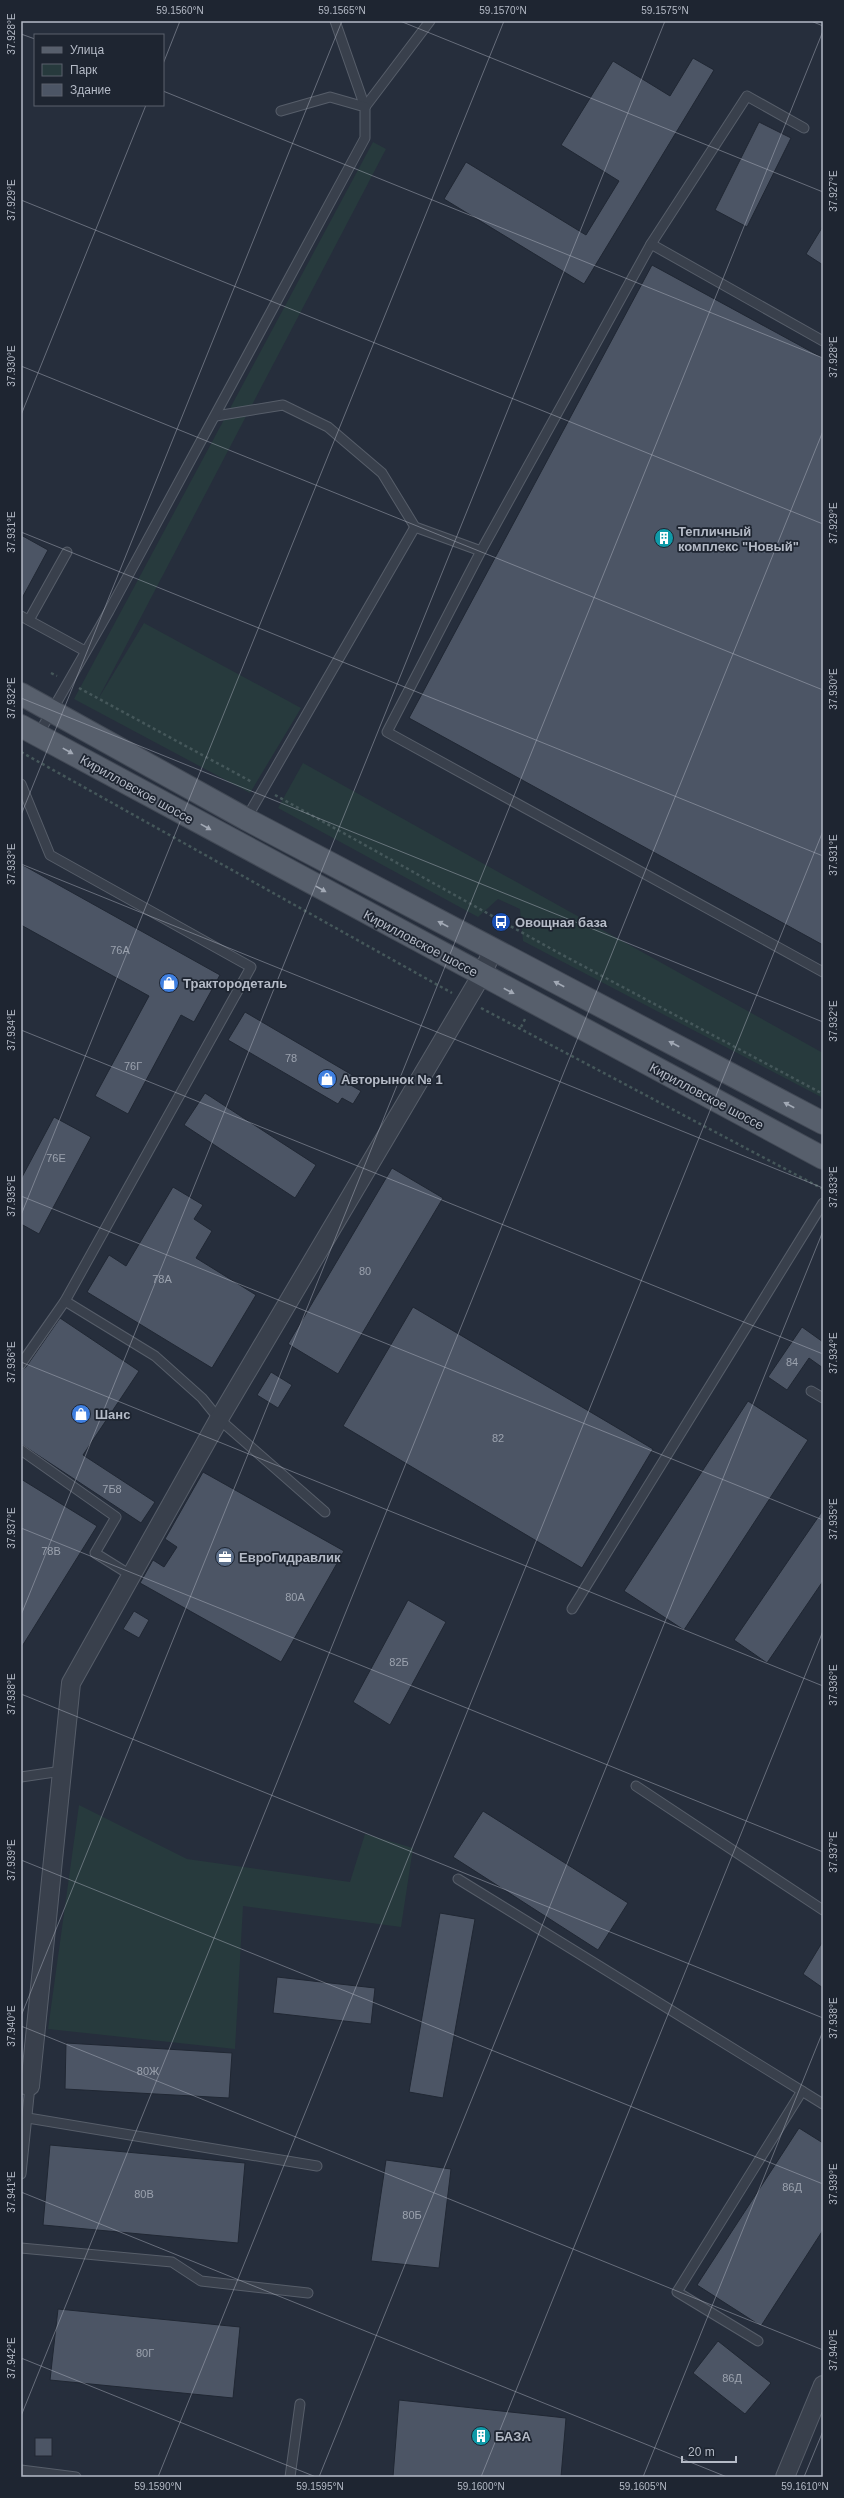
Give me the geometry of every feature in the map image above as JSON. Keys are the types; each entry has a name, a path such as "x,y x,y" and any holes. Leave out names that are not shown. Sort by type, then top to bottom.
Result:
{"main road":[{"name":"Кирилловское шоссе","path":"21,694 246,819 823,1123"},
{"name":"Кирилловское шоссе","path":"30,731 481,976 823,1158"}],"street":[{"path":"26,2085 71,1683 219,1419 481,976 493,950"},
{"path":"785,2477 823,2385"}],"lane":[{"path":"30,731 52,711 216,416 365,138 365,107 336,21"},
{"path":"365,107 430,21"},
{"path":"804,128 747,96 651,244 481,551 387,732 823,972"},
{"path":"281,111 330,97 365,107"},
{"path":"651,244 823,341"},
{"path":"216,416 283,405 328,427 382,473 415,527 481,551"},
{"path":"246,819 415,527"},
{"path":"67,552 25,618 85,651"},
{"path":"21,784 50,855 251,967 65,1301 21,1364"},
{"path":"572,1609 823,1203"},
{"path":"65,1301 154,1356 202,1398 219,1419 325,1512"},
{"path":"811,1391 823,1398"},
{"path":"21,1450 116,1517 96,1553 132,1576"},
{"path":"21,1777 62,1771"},
{"path":"636,1786 823,1910"},
{"path":"458,1879 823,2104"},
{"path":"21,2174 28,2118 26,2085"},
{"path":"758,2341 678,2292 802,2091"},
{"path":"28,2118 317,2166"},
{"path":"21,2248 172,2262 201,2282 308,2293"},
{"path":"290,2477 300,2404"},
{"path":"21,2470 76,2477"}],"path":[{"path":"51,673 557,952 823,1094"},
{"path":"21,752 466,1000 521,1027 823,1189"}],"green space":[{"path":"373,142 386,149 97,701 144,623 301,708 250,793 74,699"},
{"path":"303,763 823,1053 823,1098 523,941 520,909 498,899 478,917 278,808"},
{"path":"79,1805 187,1859 350,1882 365,1834 413,1848 401,1927 243,1906 235,2049 48,2029"}],"building":[{"path":"693,58 714,70 584,284 444,199 466,162 586,235 619,181 561,145 613,61 670,96"},
{"path":"759,122 791,138 747,227 715,210"},
{"path":"823,226 823,265 806,254"},
{"name":"Тепличный комплекс \"Новый\"","path":"652,265 823,358 823,945 409,718"},
{"path":"21,535 48,550 21,600"},
{"path":"21,864 220,975 194,1022 181,1015 128,1114 95,1096 149,996 21,925"},
{"path":"245,1012 354,1076 349,1084 361,1091 353,1104 342,1098 338,1104 228,1040"},
{"path":"205,1093 316,1165 295,1198 184,1125"},
{"path":"54,1117 91,1137 39,1234 21,1224 21,1179"},
{"path":"392,1168 443,1198 338,1374 288,1344"},
{"path":"173,1187 203,1205 194,1219 212,1231 196,1258 256,1295 212,1368 87,1292 109,1255 126,1266"},
{"path":"413,1307 653,1449 582,1568 343,1426"},
{"path":"60,1318 139,1371 83,1455 155,1502 141,1523 21,1444 21,1370 26,1367"},
{"path":"802,1327 823,1342 823,1368 809,1358 787,1390 768,1377"},
{"path":"271,1372 292,1385 278,1408 257,1395"},
{"path":"748,1401 808,1440 684,1630 624,1591"},
{"name":"ЕвроГидравлик","path":"203,1472 344,1551 281,1662 140,1583 153,1560 164,1567 177,1547 165,1539"},
{"path":"21,1479 97,1526 21,1648"},
{"path":"823,1510 823,1581 767,1663 734,1640"},
{"path":"408,1600 446,1622 390,1725 353,1702"},
{"path":"134,1611 149,1620 139,1638 123,1629"},
{"path":"483,1811 628,1903 598,1950 453,1857"},
{"path":"440,1913 475,1919 443,2098 409,2092"},
{"path":"823,1941 823,1988 803,1974"},
{"path":"277,1977 375,1988 371,2024 273,2013"},
{"path":"66,2043 232,2053 229,2098 65,2089"},
{"path":"799,2128 823,2143 823,2230 761,2326 697,2285"},
{"path":"50,2145 245,2163 238,2243 43,2225"},
{"path":"386,2160 451,2169 439,2268 371,2261"},
{"path":"58,2309 240,2327 233,2398 50,2380"},
{"path":"718,2341 771,2383 745,2414 693,2373"},
{"name":"БАЗА","path":"399,2400 566,2418 561,2477 393,2477"},
{"path":"35,2438 52,2438 52,2456 35,2456"}],"place":[{"name":"Тепличный комплекс \"Новый\"","path":"664,538"},
{"name":"Овощная база","path":"501,922"},
{"name":"Трактородеталь","path":"169,983"},
{"name":"Авторынок № 1","path":"327,1079"},
{"name":"Шанс","path":"81,1414"},
{"name":"ЕвроГидравлик","path":"225,1557"},
{"name":"БАЗА","path":"481,2436"}]}
